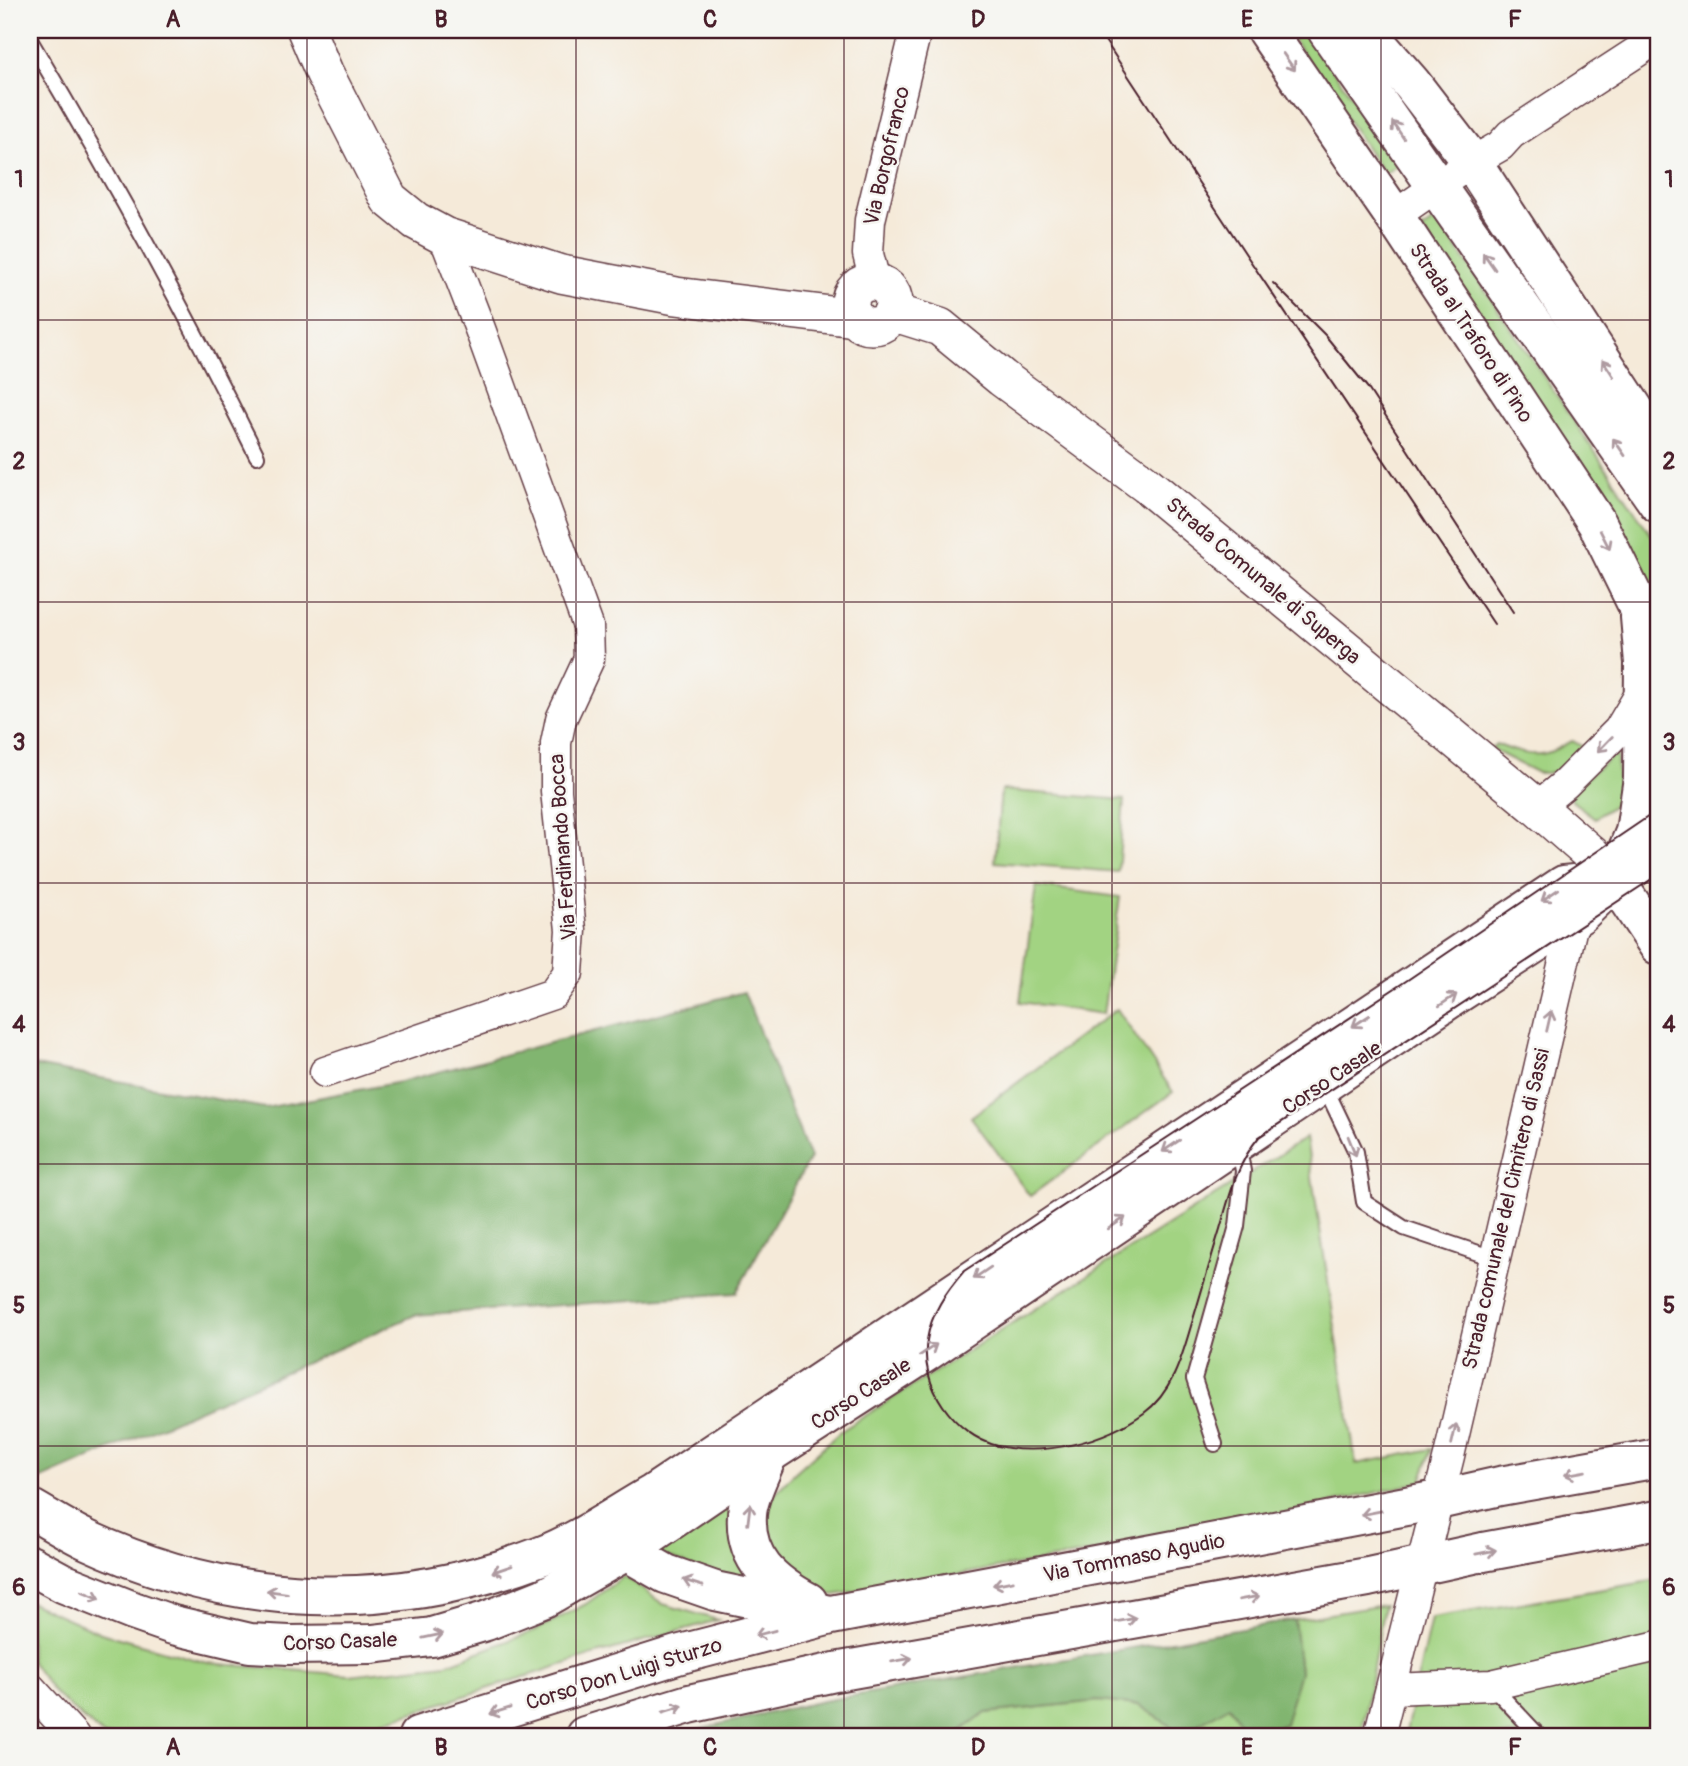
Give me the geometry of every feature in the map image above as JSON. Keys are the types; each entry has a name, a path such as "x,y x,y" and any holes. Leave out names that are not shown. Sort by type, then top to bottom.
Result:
{"main road":[{"name":"Strada al Traforo di Pino","path":"1266,30 1394,216 1597,523 1658,647"},
{"path":"1327,30 1658,503"},
{"path":"1365,30 1412,84 1472,162 1658,446"},
{"path":"1639,606 1644,688 1643,778 1636,824 1615,880 1658,945"},
{"name":"Corso Casale","path":"30,1565 99,1599 173,1625 250,1643 289,1646 372,1644 432,1637 486,1620 562,1590 626,1551 768,1454 926,1352 1574,918 1615,880 1658,851"},
{"name":"Corso Casale","path":"30,1508 85,1539 148,1564 222,1586 295,1594 370,1596 428,1588 483,1576 543,1555 664,1486 1564,885 1615,880"},
{"path":"768,1454 747,1514 754,1553 763,1571 782,1588 831,1615"},
{"name":"Via Tommaso Agudio","path":"831,1615 1658,1458"},
{"path":"585,1736 689,1704 835,1672 1420,1567 1483,1552 1658,1520"},
{"path":"565,1544 626,1551 666,1574 716,1591 831,1615"},
{"name":"Corso Don Luigi Sturzo","path":"418,1736 677,1656 831,1615"}],"street":[{"path":"306,30 324,72 389,199 416,221 444,236 561,274 676,296 855,318 850,306 852,293 862,284 883,297"},
{"name":"Via Borgofranco","path":"883,297 868,254 870,220 916,30"},
{"path":"1394,216 1500,146 1511,134 1658,38"},
{"name":"Via Ferdinando Bocca","path":"325,1072 552,994 568,973 571,930 556,792 556,743 561,719 589,659 588,626 481,329 444,236"},
{"name":"Strada Comunale di Superga","path":"883,297 940,327 1002,378 1147,485 1537,807 1592,855 1615,880"},
{"path":"1537,807 1565,785 1619,730 1644,688"},
{"name":"Strada comunale del Cimitero di Sassi","path":"1438,1500 1574,918"},
{"path":"1379,1736 1438,1500"},
{"path":"1391,1689 1491,1685 1658,1646"},
{"path":"30,1688 74,1736"}],"lane":[{"path":"30,40 100,158 183,308 257,456"},
{"path":"1323,1084 1356,1152 1364,1202 1404,1227 1496,1259"},
{"path":"1215,1444 1194,1379 1237,1226 1243,1171 1237,1142"},
{"path":"1491,1685 1539,1736"}],"green space":[{"path":"1287,30 1304,30 1400,164 1384,174"},
{"path":"1437,219 1658,545 1658,604 1614,515 1422,229"},
{"path":"1573,741 1586,749 1556,773 1538,773 1491,749 1496,744 1516,751 1538,754"},
{"path":"1617,753 1618,802 1595,818 1572,801 1569,790"},
{"path":"1001,790 1124,800 1118,872 995,862"},
{"path":"1036,886 1120,897 1103,1014 1020,1002"},
{"path":"744,992 810,1158 736,1293 415,1315 40,1480 30,1474 30,1065 265,1108 400,1082"},
{"path":"1117,1009 1173,1092 1030,1196 971,1117"},
{"path":"1306,1138 1356,1464 1432,1449 1421,1482 1180,1538 834,1595 806,1590 783,1576 765,1530 772,1497 841,1431"},
{"path":"737,1499 759,1593 653,1551"},
{"path":"624,1576 663,1604 718,1620 593,1655 339,1736 104,1736 55,1694 30,1660 30,1602 101,1633 208,1663 349,1675 447,1664 534,1631 586,1604"},
{"path":"1658,1580 1658,1736 1405,1736 1431,1618"},
{"path":"1384,1605 1361,1736 954,1736 986,1713 1098,1701 1139,1705 1182,1734 1229,1705 1300,1672 1294,1620"},
{"path":"1294,1620 1300,1672 1285,1724 1247,1734 1229,1706 1182,1734 1139,1705 1098,1701 986,1713 954,1736 666,1736 823,1701"}],"tram line":[{"path":"1098,30 1494,624"},
{"path":"1273,283 1325,335 1367,387 1513,612"},
{"path":"1658,810 1406,981 964,1271 940,1303 927,1340 929,1374 943,1406 967,1431 982,1440 1016,1449 1055,1448 1093,1439 1144,1413 1162,1395 1180,1362 1235,1181 1245,1158 1259,1137 1658,875"}]}
